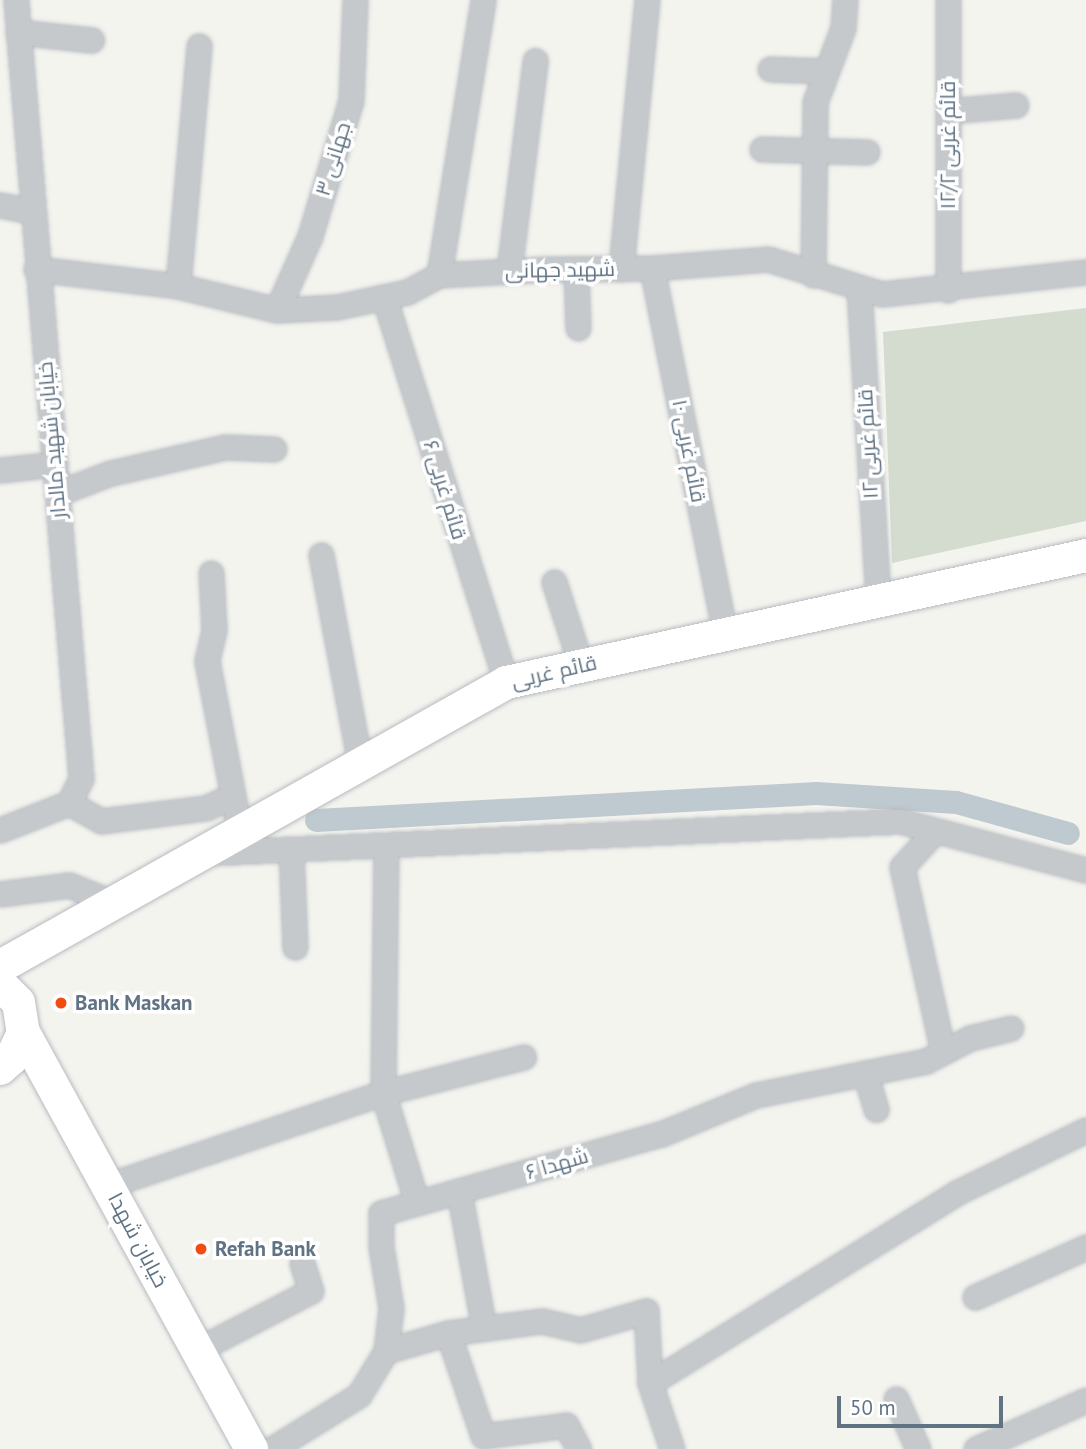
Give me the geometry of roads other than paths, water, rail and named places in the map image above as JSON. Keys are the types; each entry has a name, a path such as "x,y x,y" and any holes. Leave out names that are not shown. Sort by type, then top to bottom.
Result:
{"main road":[{"name":"قائم غربی","path":"0,966 506,682 1086,555"},
{"name":"خیابان شهدا","path":"0,984 18,1002 23,1032 251,1449"},
{"path":"0,1068 11,1058 23,1032"}],"street":[{"name":"خیابان شهید مالدار","path":"16,0 30,211 58,493 81,778 69,803"},
{"name":"جهانی ۳","path":"277,310 310,236 351,100 355,0"},
{"path":"439,275 483,0"},
{"path":"621,269 647,0"},
{"path":"813,275 815,102 844,28 845,0"},
{"name":"قائم غربی ۱۲/۲","path":"948,0 948,290"},
{"path":"18,32 92,40"},
{"path":"178,286 199,46"},
{"path":"509,271 535,61"},
{"path":"770,69 826,71"},
{"path":"948,111 1016,105"},
{"path":"762,149 814,148 867,152"},
{"path":"0,205 30,211"},
{"name":"شهید جهانی","path":"36,269 178,286 277,310 337,307 384,297 407,292 439,275 509,271 652,268 768,260 882,294 948,290 1086,272"},
{"name":"قائم غربی ۱۰","path":"652,268 726,634"},
{"path":"576,269 578,328"},
{"name":"قائم غربی ۱۲","path":"859,288 878,601"},
{"name":"قائم غربی ۶","path":"384,297 506,682"},
{"path":"58,493 111,473 225,447 274,449"},
{"path":"0,470 55,464"},
{"path":"321,555 360,764"},
{"path":"211,573 214,630 207,661 240,832"},
{"path":"554,582 581,666"},
{"path":"0,830 69,803 100,821 205,808 232,796"},
{"path":"202,854 901,821 1086,870"},
{"path":"934,831 902,867 943,1052"},
{"path":"386,845 383,1093 417,1203"},
{"path":"291,849 295,947"},
{"path":"0,894 69,885 114,903"},
{"name":"شهدا ۶","path":"272,1449 359,1395 386,1351 391,1308 381,1247 381,1213 662,1135 756,1095 926,1060 970,1038 1011,1028"},
{"path":"108,1185 383,1093 523,1057"},
{"path":"864,1073 876,1109"},
{"path":"650,1383 956,1193 1086,1130"},
{"path":"459,1191 484,1328"},
{"path":"975,1297 1086,1247"},
{"path":"197,1350 311,1291 302,1263"},
{"path":"386,1351 448,1333 542,1321 580,1330 646,1311 650,1383 672,1449"},
{"path":"448,1333 482,1436 566,1425 579,1449"},
{"path":"896,1399 918,1449"},
{"path":"976,1449 1086,1399"}],"waterway":[{"path":"316,820 816,793 956,802 1068,833"}],"place":[{"name":"Bank Maskan","path":"61,1003"},
{"name":"Refah Bank","path":"201,1249"}]}
